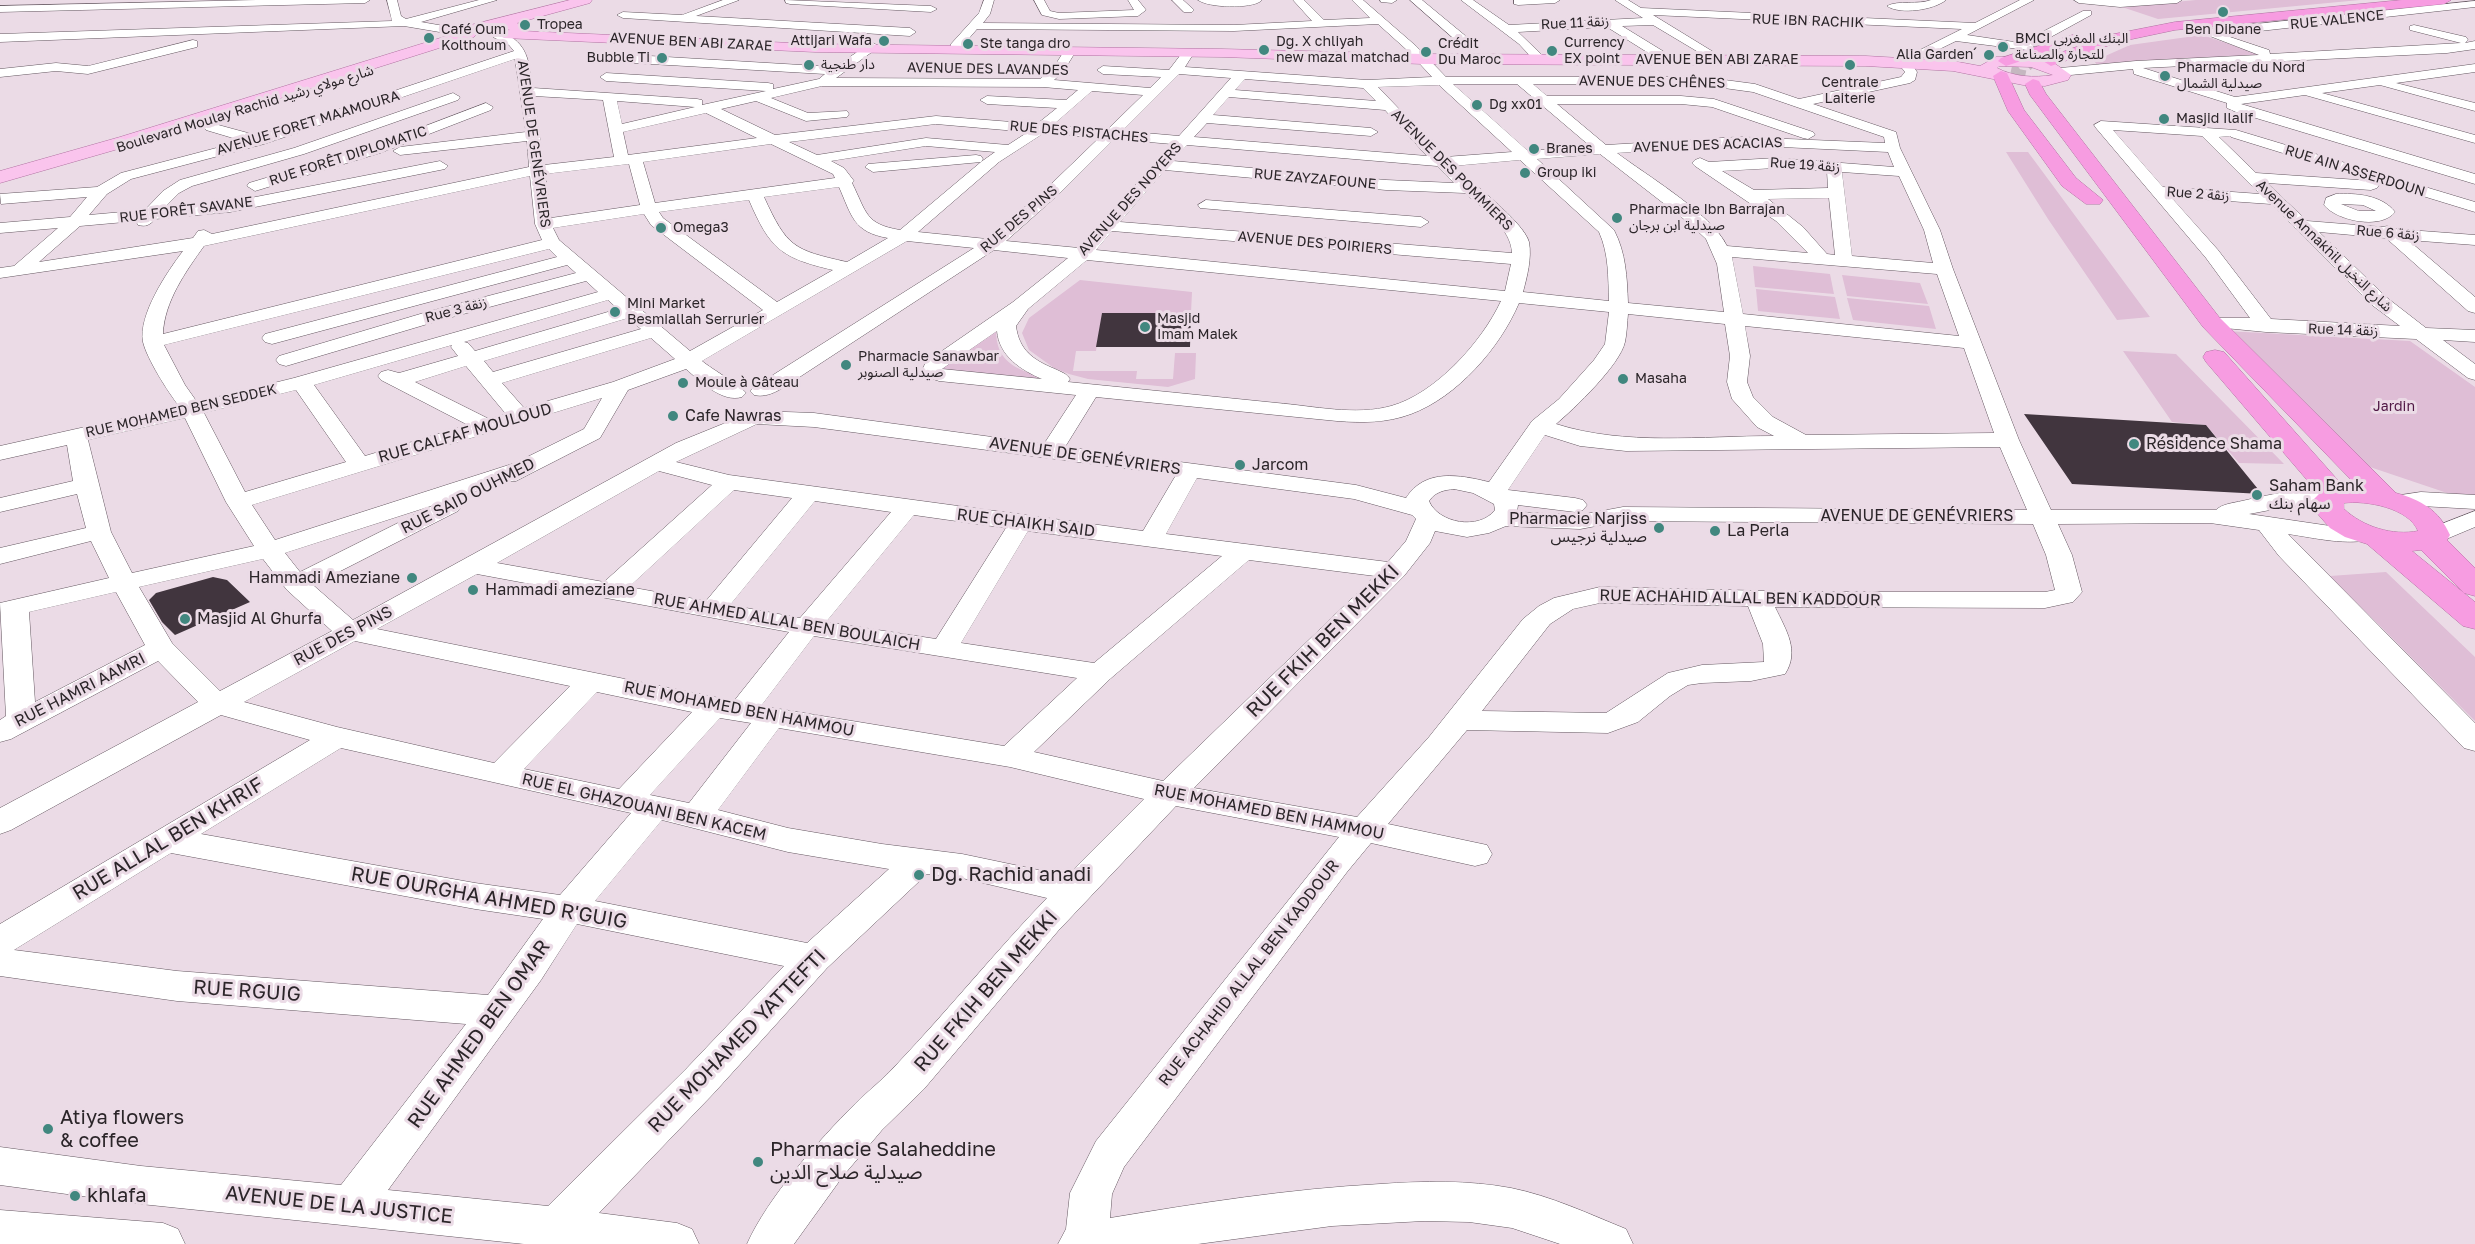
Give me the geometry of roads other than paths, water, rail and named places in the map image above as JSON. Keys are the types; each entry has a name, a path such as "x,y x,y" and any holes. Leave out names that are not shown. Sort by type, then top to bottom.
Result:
{"highway":[{"path":"2034,58 2105,35 2168,25 2411,0"},
{"path":"2026,72 2097,31 2291,14 2330,14 2444,0"},
{"path":"2168,25 2026,72 2000,78 2016,111 2069,182 2105,198 2211,322 2390,500"},
{"path":"2026,72 2038,95 2190,328 2334,497"},
{"path":"2432,537 2407,543 2372,536 2351,528 2331,514 2327,508 2327,501 2334,497 2357,494 2390,500 2427,518 2432,524 2432,537 2475,586"},
{"path":"2372,536 2475,619"}],"main road":[{"name":"Boulevard Moulay Rachid شارع مولاي رشيد","path":"504,34 585,0"},
{"name":"Boulevard Moulay Rachid شارع مولاي رشيد","path":"2,188 504,34 600,0"},
{"name":"Boulevard Moulay Rachid شارع مولاي رشيد","path":"2,188 126,141 469,33"},
{"path":"469,33 504,34"},
{"name":"AVENUE BEN ABI ZARAE","path":"504,34 595,38 619,36"},
{"name":"AVENUE BEN ABI ZARAE","path":"504,34 619,36 762,44 896,48 956,57 1070,51 1421,57 1718,58 1906,61 2026,72"},
{"name":"AVENUE BEN ABI ZARAE","path":"956,57 1232,38 1421,57 1662,56 1718,58"}],"street":[{"path":"39,9 63,0"},
{"path":"126,8 145,0"},
{"path":"0,9 126,8 365,0"},
{"path":"392,0 396,18 404,23 492,0"},
{"path":"619,36 734,0"},
{"path":"933,83 956,57 974,26 986,11 989,0"},
{"path":"1086,0 1093,15"},
{"path":"1018,27 1028,13 1043,3 1055,15 1140,13 1133,0"},
{"path":"1177,0 1188,10"},
{"path":"1298,0 1321,24"},
{"path":"1357,0 1421,57 1442,81 1606,230 1616,255 1619,306 1615,344 1602,364 1567,404 1540,426 1516,458 1491,525 1460,529 1423,515 1446,482 1467,482 1516,458"},
{"path":"1385,0 1392,0"},
{"path":"1415,0 1464,41"},
{"path":"1466,0 1523,41 1537,56"},
{"path":"1516,1 1555,0"},
{"path":"1885,6 1922,7 1941,0"},
{"path":"1749,114 1905,80 1910,77 1911,72 1906,61 2029,0"},
{"path":"2079,0 2120,4 2177,0"},
{"path":"1209,1 1321,24 1378,21"},
{"path":"1209,1 1232,38"},
{"path":"1516,1 1538,14"},
{"path":"789,2 932,4"},
{"path":"896,48 921,21 932,4"},
{"path":"1617,4 1636,9 2002,27"},
{"path":"2330,14 2354,16 2475,4"},
{"path":"652,6 623,15 673,20 910,32"},
{"path":"2431,8 2454,22"},
{"path":"1636,9 1718,58 1738,77 1733,84"},
{"path":"725,23 761,11 921,21"},
{"path":"974,26 1232,38 1264,11"},
{"path":"2394,11 2454,22"},
{"path":"2006,12 2027,15"},
{"path":"1593,13 1662,56"},
{"path":"1921,40 1949,39 2025,46 2087,13"},
{"name":"RUE VALENCE","path":"2279,58 2208,33 2330,14"},
{"path":"1491,18 1515,16"},
{"path":"2049,19 2070,22"},
{"path":"1507,29 1655,21"},
{"path":"2408,32 2454,22"},
{"path":"0,38 404,23 504,34"},
{"path":"434,27 469,33"},
{"path":"1670,30 1694,31"},
{"path":"0,73 56,67 88,70 236,31"},
{"path":"2024,31 2046,35"},
{"path":"2408,32 2475,44"},
{"path":"2408,32 2453,49 2475,53"},
{"name":"AVENUE FORET MAAMOURA","path":"20,270 73,223 101,191 116,180 137,172 259,141 431,84 504,34"},
{"name":"AVENUE DE GENÉVRIERS","path":"504,34 528,92 526,115 532,136 543,224 552,243 709,378 735,393"},
{"name":"Rue 11 زنقة","path":"1523,41 1629,35"},
{"path":"595,38 600,76 797,88"},
{"name":"RUE VALENCE","path":"2239,45 2272,42"},
{"path":"657,100 762,44"},
{"path":"2026,72 2453,49 2475,44"},
{"path":"617,129 709,110 822,82 870,47"},
{"path":"1043,83 1064,69 1070,51"},
{"name":"RUE DES PINS","path":"0,822 473,566 684,448 761,409 791,374 992,244 1052,192 1174,72 1190,52"},
{"path":"1275,77 1286,54"},
{"path":"2340,54 2415,75"},
{"path":"599,57 840,69 864,66"},
{"path":"2170,63 2210,75"},
{"path":"2120,66 2234,101 2475,68"},
{"path":"1037,68 1064,69"},
{"name":"AVENUE DES CHÊNES","path":"1092,69 1242,75 1367,84 1442,81 1687,80 1733,84 1755,88 1797,103 1892,142"},
{"path":"2451,73 2475,76"},
{"path":"2451,73 2475,81"},
{"name":"AVENUE DES NOYERS","path":"1090,389 939,375 931,372 933,366 1020,306 1083,254 1242,75"},
{"path":"1521,81 1604,150 1695,219 1714,237 1726,264 1740,356 1737,382 1743,399 1765,422 1802,442"},
{"path":"2374,81 2475,107"},
{"name":"AVENUE DES LAVANDES","path":"822,82 1043,83 1154,92"},
{"path":"760,98 806,117 850,106 867,96 880,83"},
{"path":"975,123 1017,83"},
{"path":"431,84 453,97"},
{"name":"AVENUE DES POMMIERS","path":"1090,389 1362,416 1383,414 1417,404 1436,392 1480,352 1497,329 1513,296 1520,259 1520,240 1494,209 1442,162 1367,84"},
{"name":"RUE CALFAF MOULOUD","path":"238,502 620,386 690,360 904,237 1001,154 1030,138 1090,86"},
{"path":"2342,86 2442,113"},
{"path":"2249,87 2277,95"},
{"path":"2304,91 2475,139"},
{"path":"528,92 727,105"},
{"path":"1226,93 1328,101 1392,109"},
{"path":"609,96 617,129 629,159 644,175 649,209 657,221 756,297 778,311"},
{"path":"110,258 177,186 299,150 453,97"},
{"name":"RUE FORÊT DIPLOMATIC","path":"153,342 154,316 196,243 244,192 258,185 353,157 492,108 453,97"},
{"path":"1266,124 1284,98"},
{"path":"976,100 1067,104"},
{"path":"1542,100 1714,103 1832,144"},
{"path":"1309,127 1328,101"},
{"path":"2234,101 2232,105 2235,107 2475,179"},
{"path":"787,110 818,102"},
{"path":"850,106 864,127"},
{"path":"1349,181 1371,132 1392,109"},
{"path":"709,110 736,122 773,148 797,152 817,159 843,176 862,220 868,226 875,231 904,237 1619,306 1973,343"},
{"path":"1202,118 1371,132"},
{"name":"RUE DES PISTACHES","path":"0,273 110,258 196,243 446,188 537,171 629,159 773,148 864,127 936,120 1359,157 1442,162 1524,156"},
{"path":"716,127 736,122"},
{"path":"2409,135 2475,124"},
{"path":"2266,326 2212,254 2101,125 2236,134 2313,131"},
{"path":"437,126 441,133 440,166 446,188"},
{"path":"211,127 299,150 353,157 532,136"},
{"name":"Avenue Annakhil شارع النخيل","path":"2207,133 2379,301 2475,374"},
{"name":"RUE AIN ASSERDOUN","path":"2236,134 2475,207"},
{"path":"2359,145 2389,139"},
{"name":"AVENUE DES ACACIAS","path":"1524,156 1739,141 1832,144 1892,142"},
{"path":"817,159 927,142 1001,154"},
{"path":"1892,142 1932,230 2008,440 2041,517"},
{"path":"1671,144 1784,220 1814,247 1822,259"},
{"path":"543,224 754,194 908,163 1001,154"},
{"name":"Rue 19 زنقة","path":"1706,167 1767,163 1904,172"},
{"path":"2370,174 2422,164"},
{"name":"RUE ZAYZAFOUNE","path":"1161,165 1386,185 1470,188"},
{"name":"RUE FORÊT SAVANE","path":"0,228 230,207 440,166"},
{"path":"1834,167 1844,261"},
{"path":"1181,232 1237,171"},
{"path":"2253,177 2405,186"},
{"path":"2334,183 2349,199 2336,199 2331,203 2342,210 2368,216 2391,233 2475,307"},
{"path":"1386,185 1435,237"},
{"path":"2,188 101,191"},
{"name":"Rue 2 زنقة","path":"2156,191 2276,200"},
{"path":"2423,192 2475,239"},
{"path":"1748,195 1837,193"},
{"path":"754,194 773,233 782,244 822,262 850,268"},
{"path":"1206,205 1435,237"},
{"name":"AVENUE DES POIRIERS","path":"1109,226 1181,232 1435,237 1520,259"},
{"name":"Rue 6 زنقة","path":"2301,226 2475,239"},
{"path":"350,632 296,584 269,550 238,502 192,410 175,386 153,342 552,243"},
{"path":"1722,251 1944,268"},
{"path":"272,338 569,259"},
{"name":"Rue 3 زنقة","path":"286,360 434,316 589,275"},
{"path":"400,280 419,298 520,417"},
{"name":"RUE MOHAMED BEN SEDDEK","path":"0,453 192,410 301,382 610,294"},
{"path":"1020,306 1006,326 1009,344 1015,353 1024,363 1042,372 1090,389 1051,451"},
{"path":"398,380 633,311"},
{"name":"Rue 14 زنقة","path":"2211,322 2475,336"},
{"path":"489,380 655,331"},
{"path":"324,348 360,366 398,380 486,426"},
{"path":"301,382 358,464"},
{"name":"RUE SAID OUHMED","path":"296,584 592,433 620,386"},
{"path":"735,393 761,409 721,421 710,410 716,400 735,393"},
{"name":"AVENUE DE GENÉVRIERS","path":"761,409 814,420 1356,492 1423,515"},
{"name":"RUE DES PINS","path":"684,448 710,410"},
{"path":"1540,426 1580,439 1603,443 2008,440"},
{"path":"76,436 99,532 124,583 161,648 216,704"},
{"name":"RUE CHAIKH SAID","path":"658,464 729,482 1020,523 1395,571"},
{"path":"11,726 7,610 269,550 524,468"},
{"path":"1151,538 1190,470"},
{"path":"609,591 729,482"},
{"path":"1467,482 1499,502"},
{"path":"0,505 86,485"},
{"path":"713,609 809,493"},
{"name":"AVENUE DE GENÉVRIERS","path":"2210,516 2266,501 2299,496 2334,497"},
{"path":"2390,500 2475,502"},
{"name":"AVENUE DE GENÉVRIERS","path":"1499,502 1580,522 1623,514 2210,516 2344,535 2372,536"},
{"name":"RUE AHMED BEN OMAR","path":"351,1206 528,970 640,804 727,709 807,627 908,507"},
{"name":"RUE FKIH BEN MEKKI","path":"770,1244 792,1209 828,1163 868,1117 910,1077 1046,921 1119,843 1395,571 1423,515"},
{"name":"RUE ACHAHID ALLAL BEN KADDOUR","path":"1083,1243 1090,1193 1110,1154 1238,986 1363,830 1458,720 1544,613 1557,604 1600,595 1758,599 2054,599 2069,592 2059,555 2041,517"},
{"path":"2432,537 2475,519"},
{"path":"943,649 1020,523"},
{"path":"2266,523 2288,551 2475,741"},
{"path":"0,556 99,532"},
{"path":"1010,757 1100,673 1243,552"},
{"name":"RUE AHMED ALLAL BEN BOULAICH","path":"473,566 807,627 1100,673"},
{"path":"1458,720 1608,723 1632,715 1658,691 1678,678 1705,674 1760,673 1775,668 1780,659 1779,649 1758,599"},
{"name":"RUE MOHAMED BEN HAMMOU","path":"350,632 727,709 1010,757 1215,804 1363,830 1475,854"},
{"name":"RUE HAMRI AAMRI","path":"11,726 161,648"},
{"path":"500,775 592,681"},
{"name":"RUE EL GHAZOUANI BEN KACEM","path":"216,704 337,737 500,775 697,816 788,840 998,873 1075,891"},
{"path":"697,816 771,717"},
{"name":"RUE ALLAL BEN KHRIF","path":"0,940 337,737"},
{"name":"RUE OURGHA AHMED R'GUIG","path":"165,840 475,896 568,909 814,958"},
{"name":"RUE MOHAMED YATTEFTI","path":"556,1227 700,1081 814,958 921,860"},
{"name":"RUE RGUIG","path":"0,962 177,986 496,1011"},
{"name":"AVENUE DE LA JUSTICE","path":"0,1166 141,1185 556,1227 677,1244"},
{"path":"1083,1243 1244,1216 1332,1206 1424,1201 1469,1202 1512,1208 1549,1219 1611,1244"},
{"path":"0,1230 163,1244"}],"tunnel":[{"path":"2016,83 2019,69 2034,58"}],"place":[{"name":"Ben Dibane","path":"2223,12"},
{"name":"Tropea","path":"525,25"},
{"name":"Café Oum Kolthoum","path":"429,38"},
{"name":"Attijari Wafa","path":"884,41"},
{"name":"Ste tanga dro","path":"968,44"},
{"name":"BMCI البنك المغربي للتجارة والصناعة","path":"2003,47"},
{"name":"Dg. X chliyah new mazal matchad","path":"1264,50"},
{"name":"Currency EX point","path":"1552,51"},
{"name":"Crédit Du Maroc","path":"1426,52"},
{"name":"Alia Garden´","path":"1989,55"},
{"name":"Bubble Ti","path":"662,58"},
{"name":"دار طنجية","path":"809,65"},
{"name":"Centrale Laiterie","path":"1850,65"},
{"name":"Pharmacie du Nord صيدلية الشمال","path":"2165,76"},
{"name":"Dg xx01","path":"1477,105"},
{"name":"Masjid Ilalif","path":"2164,119"},
{"name":"Branes","path":"1534,149"},
{"name":"Group iki","path":"1525,173"},
{"name":"Pharmacie Ibn Barrajan صيدلية ابن برجان","path":"1617,218"},
{"name":"Omega3","path":"661,228"},
{"name":"Mini Market Besmiallah Serrurier","path":"615,312"},
{"name":"Masjid Imam Malek","path":"1145,327"},
{"name":"Pharmacie Sanawbar صيدلية الصنوبر","path":"846,365"},
{"name":"Masaha","path":"1623,379"},
{"name":"Moule à Gâteau","path":"683,383"},
{"name":"Cafe Nawras","path":"673,416"},
{"name":"Résidence Shama","path":"2134,444"},
{"name":"Jarcom","path":"1240,465"},
{"name":"Saham Bank سهام بنك","path":"2257,495"},
{"name":"Pharmacie Narjiss صيدلية نرجيس","path":"1659,528"},
{"name":"La Perla","path":"1715,531"},
{"name":"Hammadi Ameziane","path":"412,578"},
{"name":"Hammadi ameziane","path":"473,590"},
{"name":"Masjid Al Ghurfa","path":"185,619"},
{"name":"Dg. Rachid anadi","path":"919,875"},
{"name":"Atiya flowers & coffee","path":"48,1129"},
{"name":"Pharmacie Salaheddine صيدلية صلاح الدين","path":"758,1162"},
{"name":"khlafa","path":"75,1196"}],"park label":[{"name":"Jardin","path":"2394,407"}]}
